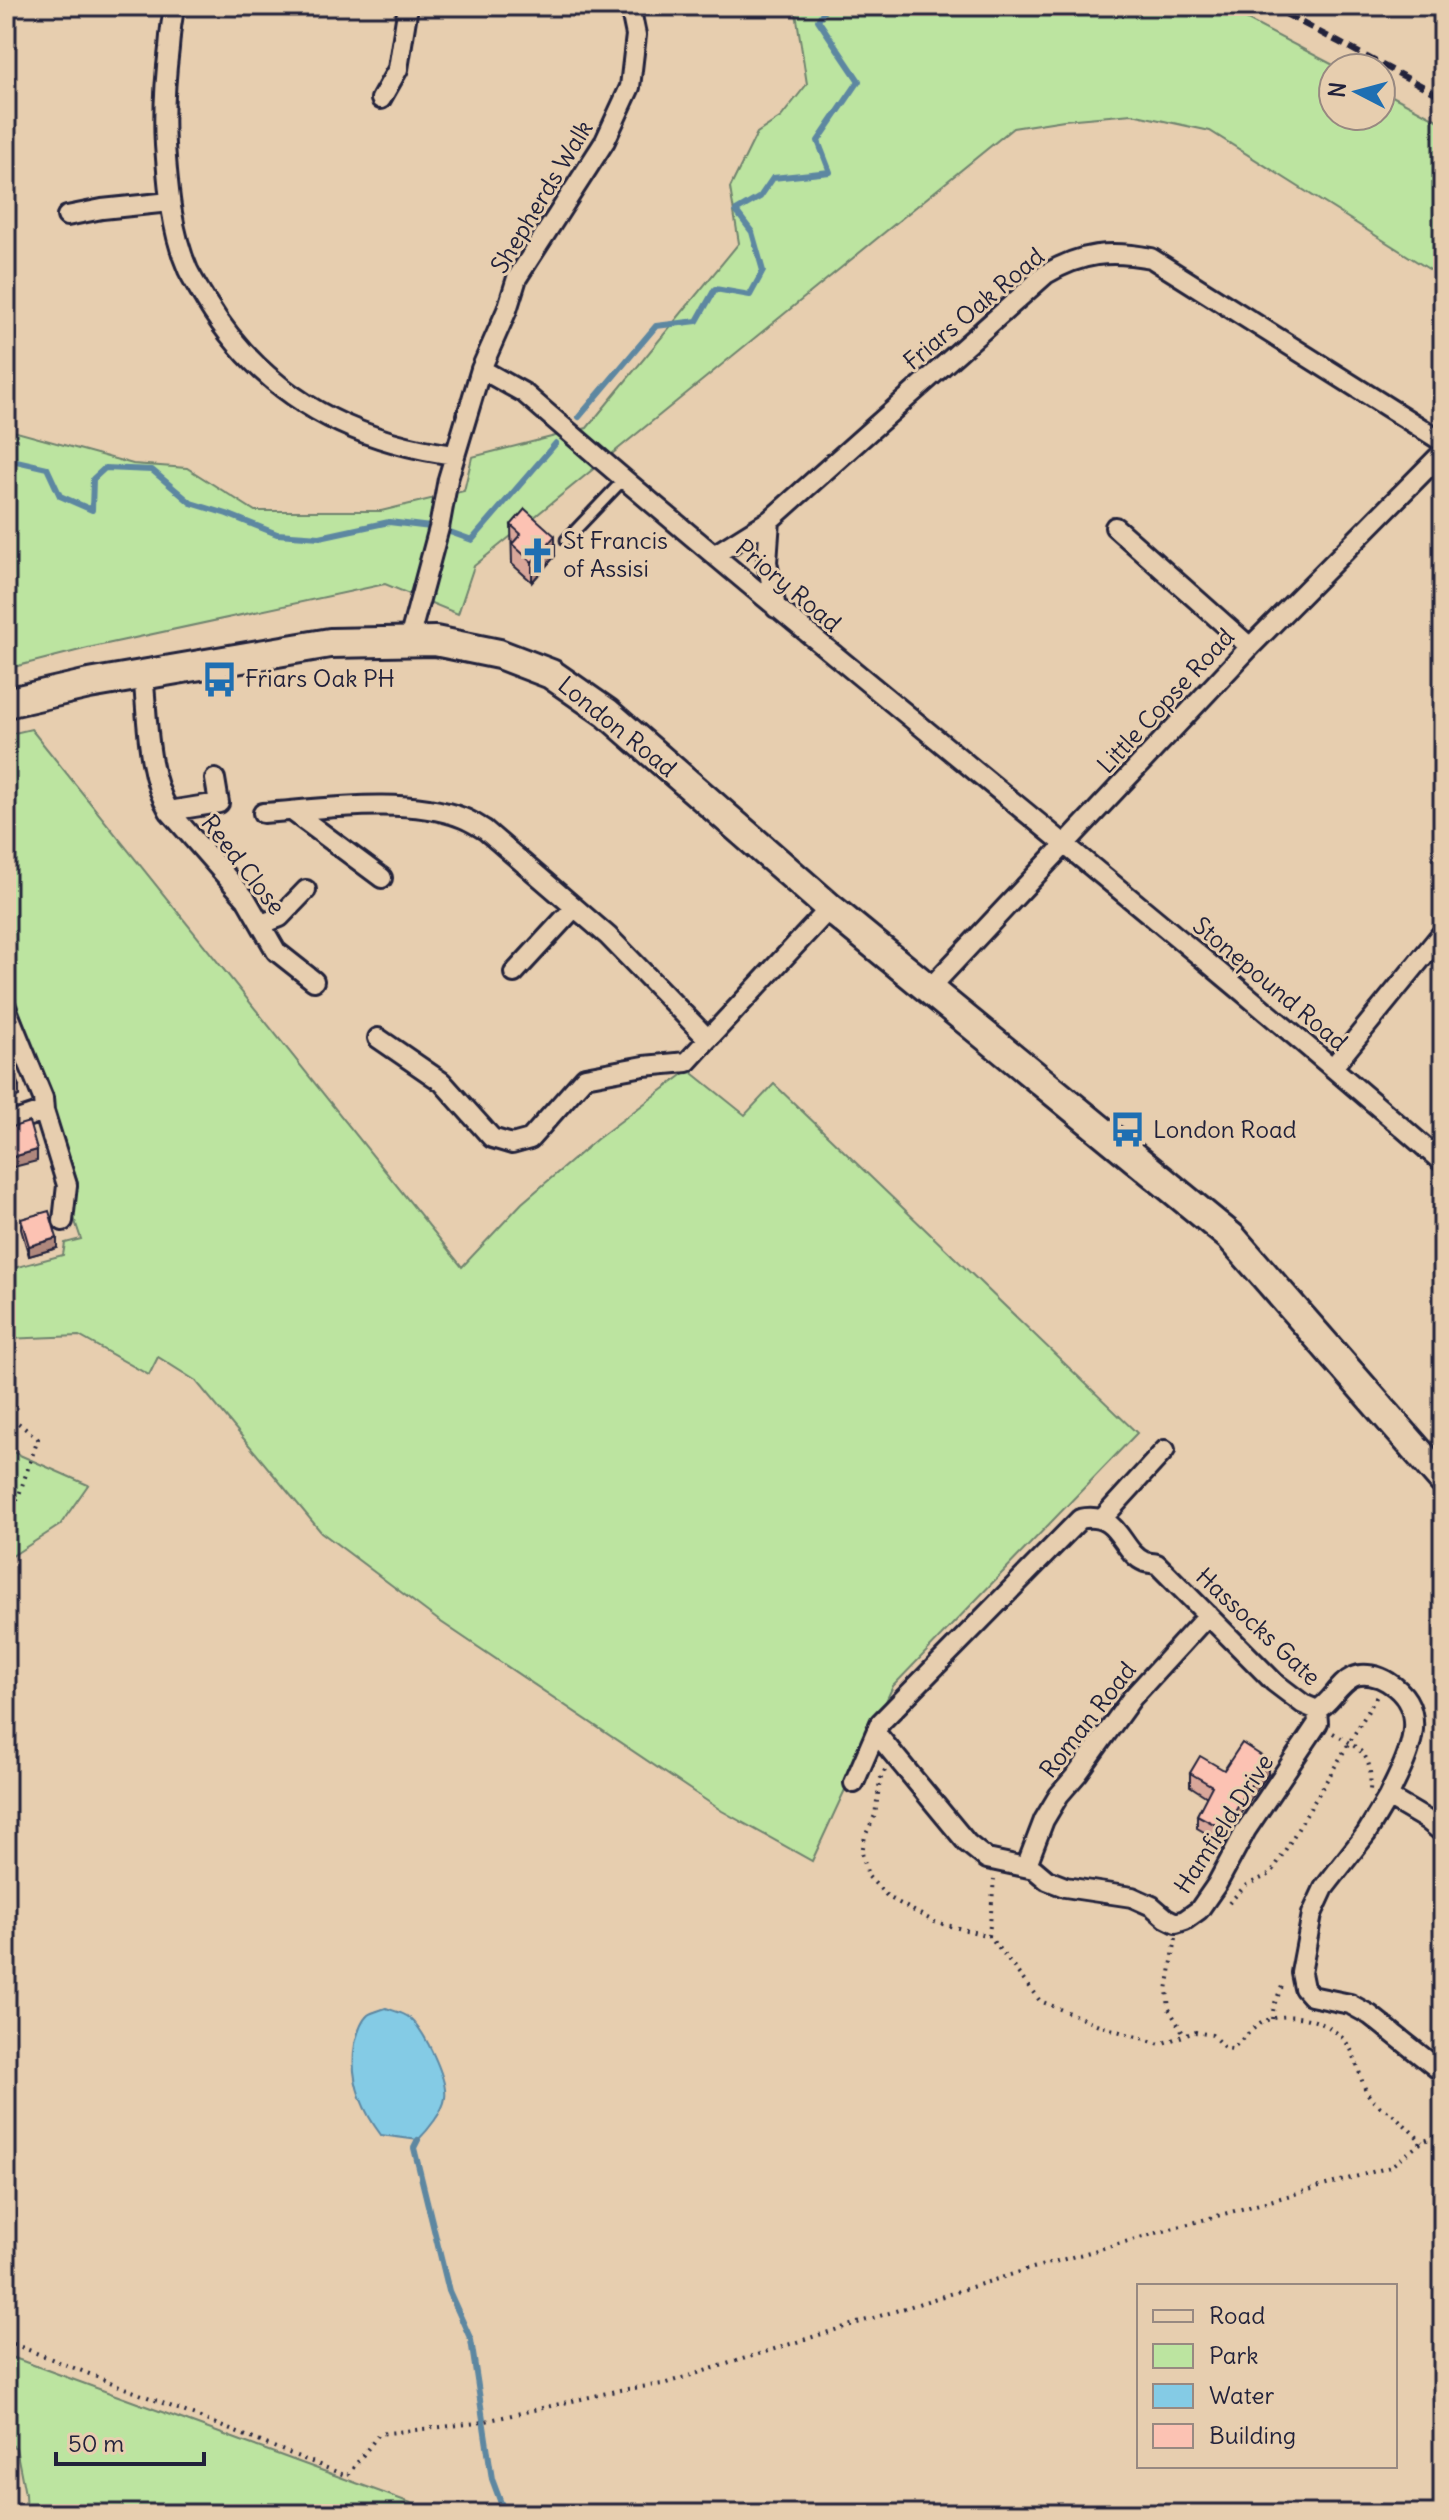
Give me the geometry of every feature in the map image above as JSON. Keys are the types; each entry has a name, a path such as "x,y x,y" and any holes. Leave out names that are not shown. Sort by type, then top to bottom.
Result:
{"main road":[{"name":"London Road","path":"6,703 143,674 330,643 435,641 499,654 551,674 607,713 830,908 1231,1237 1443,1480"}],"street":[{"path":"175,6 162,106 170,202 188,270 228,335 272,381 324,416 369,435 455,455"},
{"path":"381,99 398,69 408,6"},
{"name":"Shepherds Walk","path":"409,640 455,455 481,369 507,310 517,278 605,141 630,87 636,35 630,6"},
{"path":"67,216 170,202"},
{"name":"Friars Oak Road","path":"714,555 770,520 1046,274 1070,260 1097,255 1126,253 1151,258 1443,442"},
{"name":"Priory Road","path":"481,369 524,393 776,608 1064,844"},
{"name":"Little Copse Road","path":"929,989 1250,647 1443,452"},
{"path":"770,520 767,562 776,608"},
{"path":"1115,527 1250,647"},
{"name":"Reed Close","path":"143,674 160,796 169,811 246,899 276,951 314,981"},
{"name":"Reed Close","path":"169,811 219,803 215,779"},
{"path":"263,813 391,806 464,818 485,830 608,936 708,1039"},
{"path":"292,811 382,878"},
{"name":"Stonepound Road","path":"1064,844 1333,1067 1443,1163"},
{"path":"262,924 280,917 306,890"},
{"path":"514,973 574,908"},
{"path":"378,1038 442,1082 492,1138 512,1144 530,1139 585,1077 687,1062 830,908"},
{"path":"1333,1067 1443,932"},
{"path":"6,1008 43,1098 44,1111 67,1185 63,1221"},
{"path":"6,1124 44,1111"},
{"path":"854,1783 880,1723 1080,1519 1102,1519 1165,1450"},
{"name":"Hassocks Gate","path":"1102,1519 1142,1562 1157,1564 1274,1682 1317,1717 1334,1693 1354,1676 1376,1676 1386,1681"},
{"name":"Roman Road","path":"1026,1867 1044,1820 1059,1795 1132,1698 1208,1615"},
{"path":"1386,1681 1406,1698 1414,1722 1412,1745 1366,1834 1324,1888 1312,1914 1301,1973 1304,1988 1311,1996 1350,2004 1370,2015 1443,2073"},
{"name":"Hamfield Drive","path":"876,1733 967,1843 987,1859 1034,1869 1047,1880 1065,1887 1132,1897 1152,1906 1180,1932 1185,1920 1199,1910 1217,1884 1246,1830 1317,1717"},
{"path":"1385,1802 1427,1820 1443,1833"}],"lane":[{"path":"566,540 625,478"}],"path":[{"path":"6,1413 38,1439 6,1533"},
{"path":"1225,1908 1246,1885 1271,1874 1386,1681"},
{"path":"1317,1717 1364,1754 1371,1764 1371,1800 1385,1802"},
{"path":"894,1755 880,1780 875,1815 862,1853 868,1876 888,1897 935,1922 989,1936 1040,2001 1104,2027 1160,2044 1195,2032 1212,2035 1225,2048 1232,2049 1264,2021 1290,2017 1307,2018 1329,2027 1346,2041 1372,2100 1422,2142"},
{"path":"989,1936 994,1861"},
{"path":"1175,1947 1180,1932"},
{"path":"1180,1932 1169,1966 1167,1990 1169,2009 1184,2035"},
{"path":"6,2341 347,2476 379,2434 477,2423 620,2390 663,2384 1026,2270 1390,2167 1422,2142 1443,2133"}],"green space":[{"path":"795,6 1221,6 1317,56 1317,132 1397,132 1397,99 1443,123 1443,278 1210,131 1132,114 1013,128 474,566 458,614 385,584 88,648 6,669 6,429 133,464 187,468 255,511 381,511 464,491 472,457 587,428 739,243 730,188 757,133 781,117 807,84"},
{"path":"31,729 462,1267 522,1203 597,1139 689,1070 745,1115 774,1084 1137,1433 893,1686 812,1861 722,1811 438,1620 321,1532 196,1381 158,1357 149,1375 79,1336 6,1339 6,1270 63,1255 65,1243 81,1239 73,1215 78,1183 6,971 6,735"},
{"path":"6,1449 88,1485 60,1525 6,1560"},
{"path":"6,2355 441,2514 26,2514 16,2448 6,2442"}],"water":[{"path":"386,2008 405,2015 416,2024 434,2055 443,2079 444,2103 418,2140 381,2135 362,2103 355,2081 355,2044 359,2029 368,2015"}],"building":[{"path":"525,509 555,536 532,562 512,544 521,534 511,525"},
{"path":"6,1057 19,1086 6,1091"},
{"path":"29,1122 37,1150 6,1159 6,1129"},
{"path":"49,1211 57,1238 29,1246 21,1219"},
{"path":"1242,1743 1268,1760 1239,1802 1225,1830 1197,1815 1212,1786 1190,1773 1200,1756 1224,1770"}],"waterway":[{"path":"579,417 656,326 697,321 715,289 750,295 763,271 752,232 736,211 760,197 773,178 830,172 818,141 859,81 818,20 827,6"},
{"path":"6,462 12,460 47,468 60,496 92,510 93,479 105,468 152,470 191,503 277,534 320,537 389,522 439,528 472,540 556,443"},
{"path":"418,2140 414,2148 449,2291 471,2340 492,2479 505,2514"}],"railway":[{"path":"1270,6 1443,97"}],"place":[{"name":"St Francis of Assisi","path":"537,555"},
{"name":"Friars Oak PH","path":"219,679"},
{"name":"London Road","path":"1127,1130"}]}
